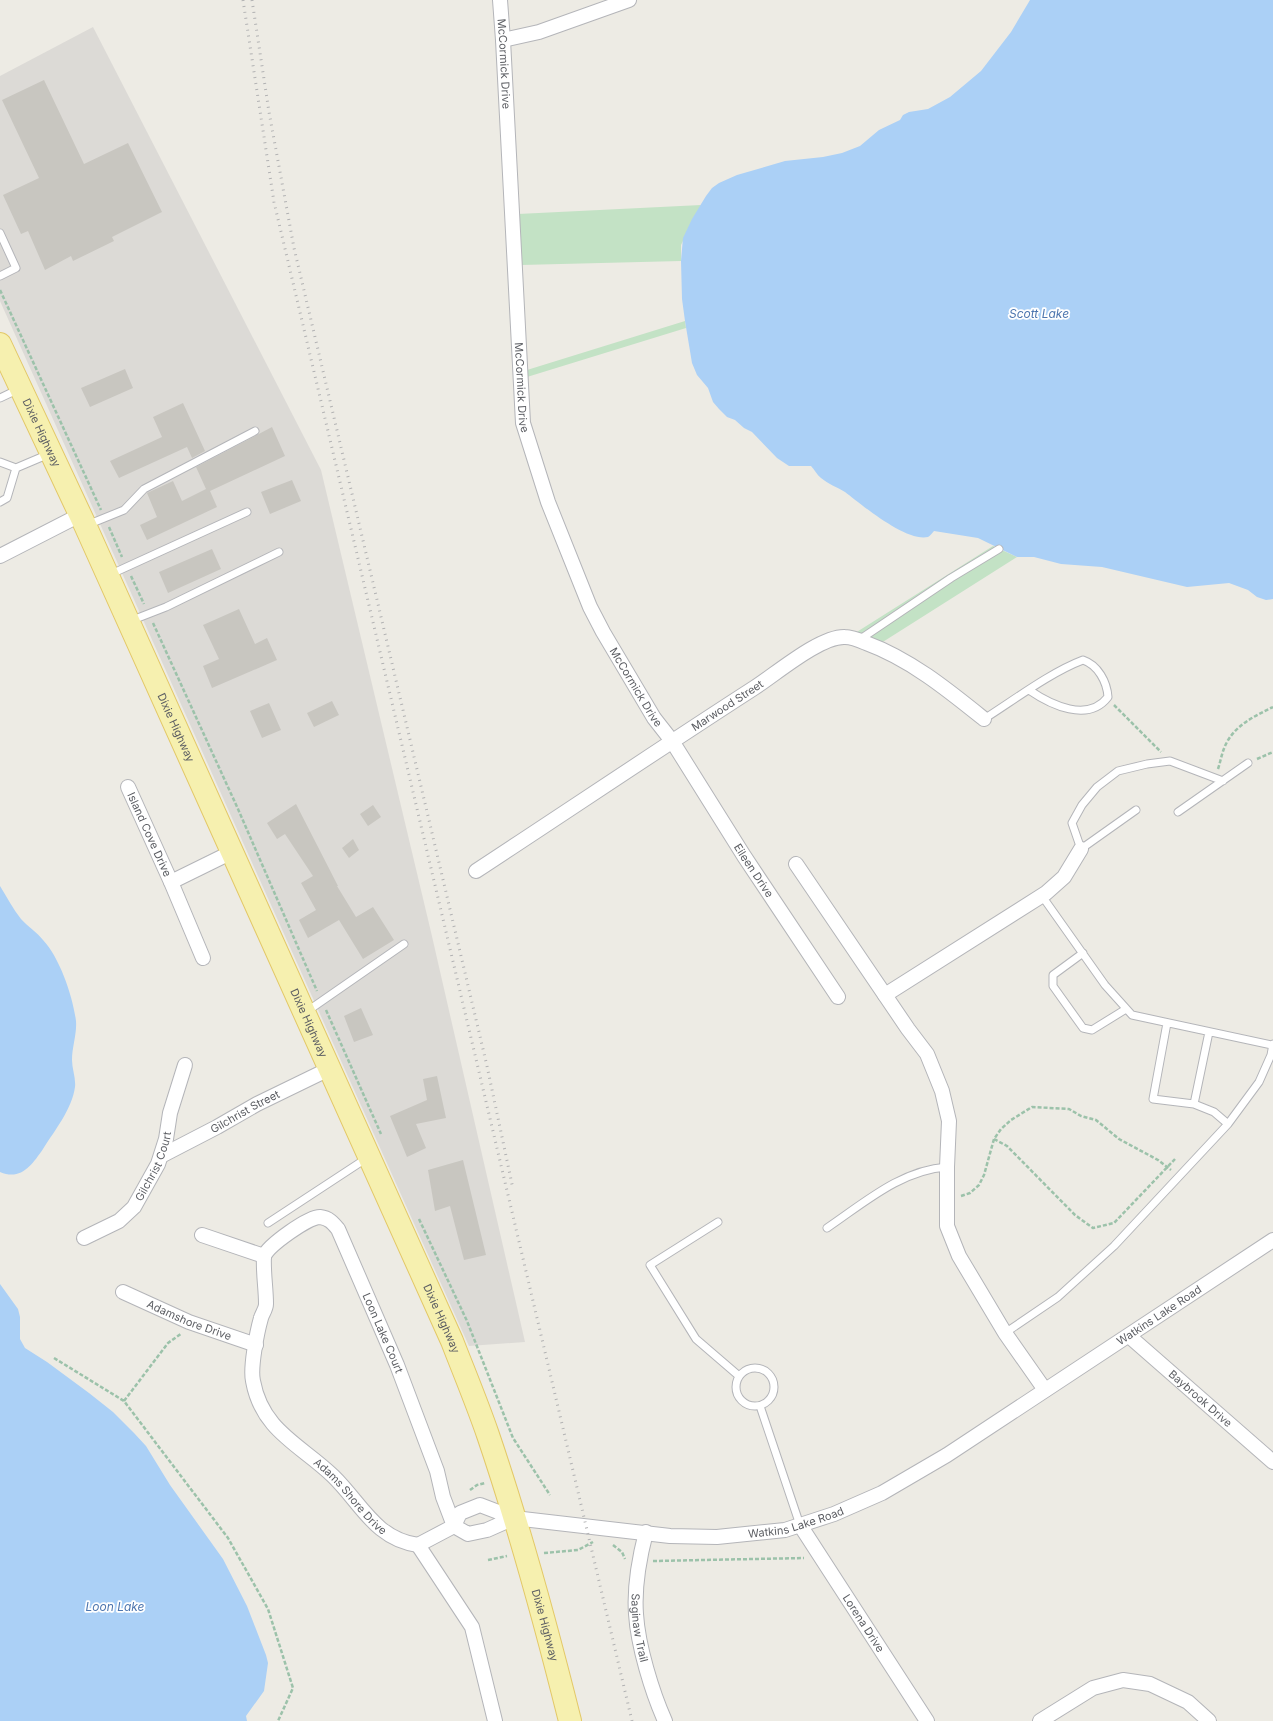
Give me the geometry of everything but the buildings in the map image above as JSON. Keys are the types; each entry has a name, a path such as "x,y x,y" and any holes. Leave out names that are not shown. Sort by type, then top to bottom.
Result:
{"main road":[{"name":"Dixie Highway","path":"0,344 52,453 90,519 107,576 452,1341 488,1434 507,1492 535,1585 570,1721"}],"street":[{"name":"McCormick Drive","path":"500,0 523,423 548,502 590,607 654,718 672,741"},
{"path":"503,40 539,32 629,0"},
{"path":"0,556 90,519"},
{"name":"Marwood Street","path":"476,871 810,650 828,641 844,637 859,640 887,652 949,691 984,719"},
{"name":"Eileen Drive","path":"672,741 744,856 838,997"},
{"name":"Island Cove Drive","path":"128,787 172,882 203,958"},
{"path":"885,996 1042,896 1064,877 1081,849"},
{"name":"Island Cove Drive","path":"172,882 232,852"},
{"path":"796,864 885,996 927,1054 942,1091 950,1121 946,1198 947,1226 959,1256 1006,1333 1045,1390"},
{"name":"Gilchrist Court","path":"84,1238 118,1221 134,1207 161,1156 166,1139 170,1113 185,1065"},
{"name":"Gilchrist Street","path":"161,1156 257,1104 329,1069"},
{"name":"Loon Lake Court","path":"264,1256 266,1252 280,1239 311,1220 319,1217 326,1218 333,1222 338,1229 397,1365 437,1471 443,1497 454,1526"},
{"path":"202,1235 264,1256"},
{"name":"Watkins Lake Road","path":"418,1545 454,1526 460,1512 480,1505 514,1518 646,1532 670,1536 724,1537 785,1530 834,1514 882,1493 947,1455 1273,1240"},
{"name":"Adams Shore Drive","path":"264,1256 263,1272 266,1305 261,1319 256,1345 252,1381 262,1408 275,1428 290,1442 332,1475 351,1494 361,1509 374,1523 391,1536 407,1543 418,1545"},
{"name":"Adamshore Drive","path":"123,1292 196,1324 256,1345"},
{"name":"Baybrook Drive","path":"1129,1336 1273,1462"},
{"path":"454,1526 468,1534 487,1530 514,1518"},
{"name":"Lorena Drive","path":"800,1525 927,1721"},
{"name":"Saginaw Trail","path":"646,1532 632,1560 636,1615 651,1684 665,1721"},
{"path":"418,1545 472,1627 495,1721"},
{"path":"1040,1721 1093,1688 1122,1680 1150,1684 1188,1702 1209,1721"}],"lane":[{"path":"0,233 16,268 0,276"},
{"path":"0,398 21,388"},
{"path":"90,519 124,510 144,489 255,431"},
{"path":"0,462 16,468 52,453"},
{"path":"0,502 7,498 16,468"},
{"path":"107,576 247,512"},
{"path":"859,640 951,578 999,549"},
{"path":"128,622 148,614 278,552"},
{"path":"984,719 1029,690 1069,665 1083,660 1090,662 1096,667 1108,687 1108,697 1104,703 1076,711 1041,698 1029,690"},
{"path":"1136,810 1081,849 1072,823 1082,805 1097,787 1118,771 1147,764 1170,761 1223,781"},
{"path":"1178,812 1248,763"},
{"path":"1006,1333 1058,1298 1114,1246 1228,1124 1259,1082 1271,1055 1273,1045 1132,1016 1105,985 1042,896"},
{"path":"304,1013 404,944"},
{"path":"1083,953 1053,975 1053,986 1083,1028 1092,1030 1126,1009"},
{"path":"1167,1023 1153,1099 1194,1104 1214,1112 1228,1124"},
{"path":"1194,1104 1209,1032"},
{"path":"268,1223 369,1157"},
{"path":"827,1228 906,1177 931,1168 947,1167"},
{"path":"718,1222 650,1265 696,1340 739,1376"},
{"path":"756,1368 768,1372 772,1377 774,1389 770,1400 760,1406 746,1405 741,1401 736,1388 736,1382 739,1376 744,1371 756,1368"},
{"path":"760,1406 800,1525"}],"path":[{"path":"0,290 90,519 127,567 238,809 382,1138"},
{"path":"1108,697 1116,708 1170,761"},
{"path":"1215,778 1227,743 1237,728 1258,714 1273,707"},
{"path":"1248,763 1273,752"},
{"path":"946,1198 970,1193 979,1185 984,1175 994,1139 1010,1120 1032,1107 1069,1109 1081,1116 1096,1120 1119,1140 1158,1160 1179,1176"},
{"path":"994,1139 1007,1146 1075,1215 1093,1228 1114,1223 1175,1159"},
{"path":"418,1216 467,1321 513,1438 550,1495"},
{"path":"124,1401 168,1343 196,1324"},
{"path":"54,1358 124,1401 228,1538 268,1609 293,1688 278,1721"},
{"path":"470,1490 477,1485"},
{"path":"565,1551 578,1550 598,1541"},
{"path":"609,1543 614,1545 632,1560 806,1558 818,1553"},
{"path":"488,1560 502,1556"}],"shaded area":[{"path":"93,27 321,470 431,932 525,1342 469,1346 0,301 0,76"}],"green space":[{"path":"701,205 681,245 681,261 521,265 518,214"},
{"path":"685,321 686,328 527,377 527,370"},
{"path":"993,546 1017,557 878,645 852,635"}],"water":[{"name":"Scott Lake","path":"1030,0 1273,0 1273,599 1266,600 1257,597 1248,590 1229,583 1187,587 1102,567 1061,564 1034,557 1017,557 978,538 934,531 928,537 919,537 908,534 885,521 845,492 824,480 811,466 789,466 777,458 752,432 744,428 735,420 727,417 719,409 713,402 708,388 697,375 692,363 682,299 681,261 683,238 692,219 712,188 719,183 737,175 785,161 823,157 842,153 860,146 879,130 900,120 903,115 909,112 928,109 950,97 981,71 1011,32"},
{"path":"0,886 21,919 41,937 55,957 69,990 76,1021 72,1060 75,1087 67,1111 35,1161 25,1170 14,1174 0,1172"},
{"name":"Loon Lake","path":"0,1284 18,1309 20,1317 20,1339 25,1348 47,1362 89,1393 113,1412 134,1433 146,1446 170,1485 223,1559 247,1606 268,1663 264,1691 246,1716 247,1721 0,1721"}],"railway":[{"path":"243,0 274,202 632,1721"},
{"path":"252,0 269,112 294,248 487,1066 513,1189"}]}
